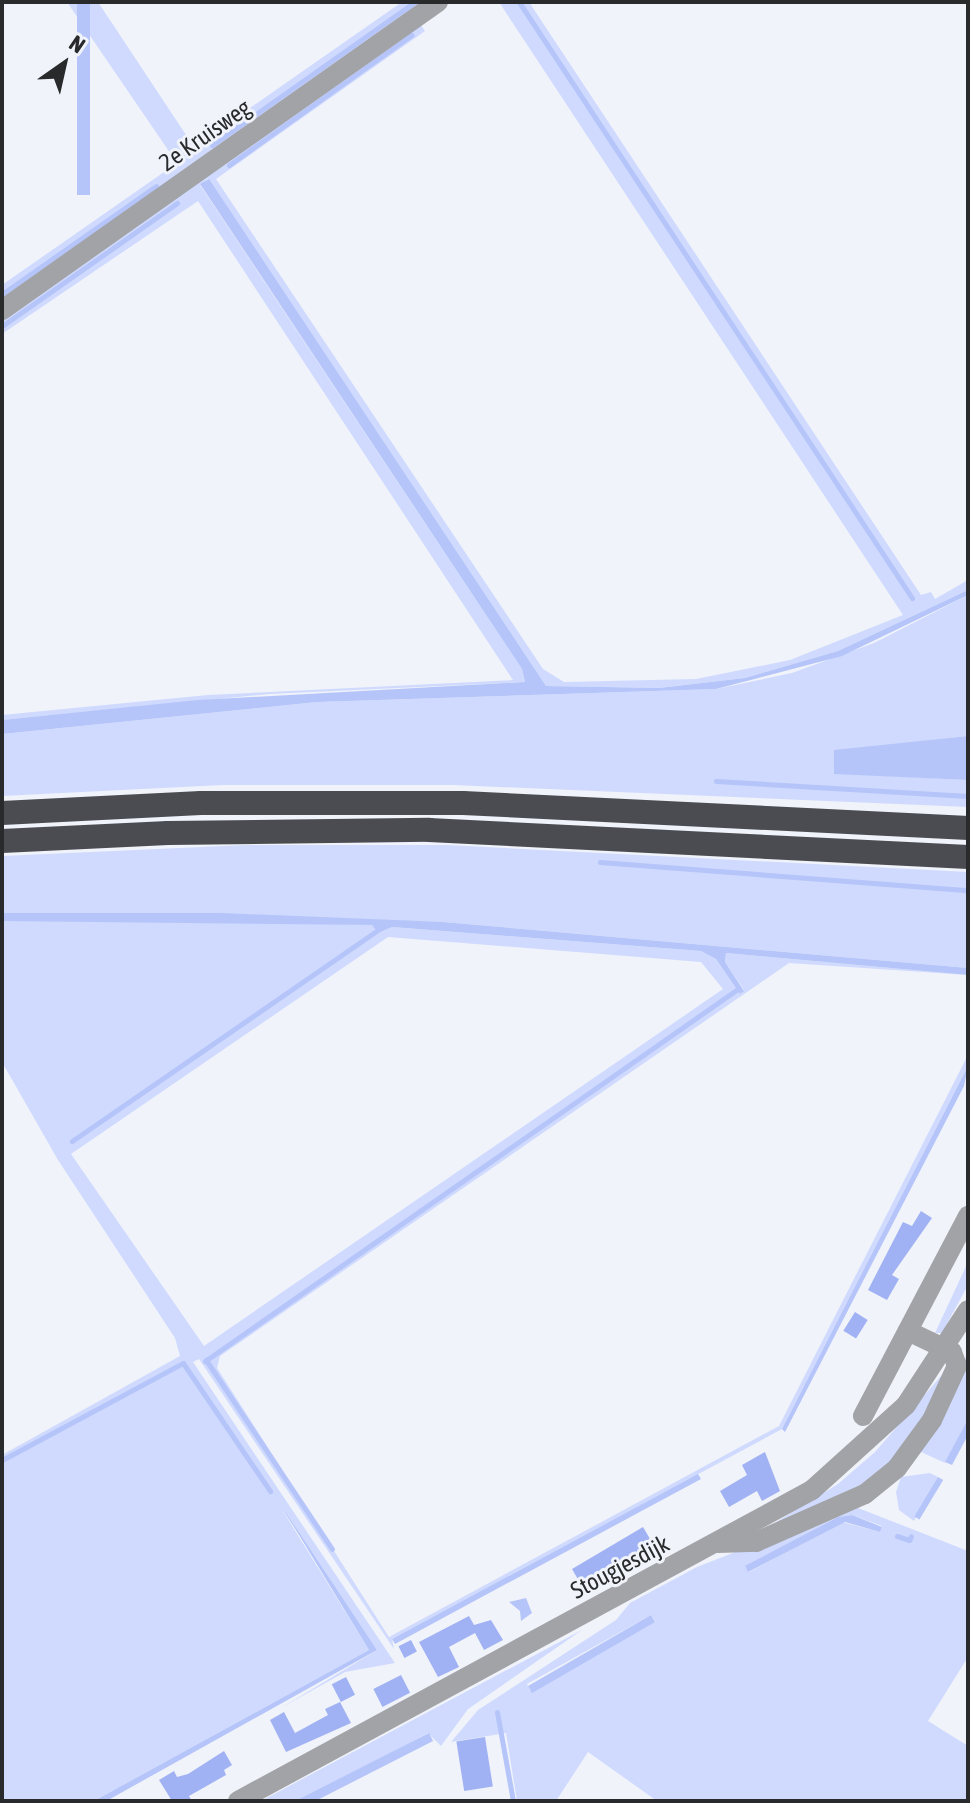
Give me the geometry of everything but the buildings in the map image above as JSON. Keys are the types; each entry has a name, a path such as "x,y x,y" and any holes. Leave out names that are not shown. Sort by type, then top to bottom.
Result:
{"highway":[{"path":"2,813 201,803 463,803 968,828"},
{"path":"2,841 247,831 443,831 968,857"}],"street":[{"name":"2e Kruisweg","path":"2,310 438,2"},
{"path":"863,1416 968,1216"},
{"name":"Stougjesdijk","path":"238,1801 718,1543 839,1470 906,1405 946,1350 968,1310"},
{"path":"718,1543 746,1545 807,1520 868,1493 913,1462 957,1370 956,1357 908,1331"}],"shaded area":[{"path":"67,2 98,2 194,147 402,2 432,2 2,306 2,285 177,163"},
{"path":"77,2 90,2 90,195 77,195"},
{"path":"499,2 529,2 921,595 931,592 935,599 968,580 968,590 838,651 745,678 659,688 546,686 208,179 200,185 522,669 525,682 270,694 2,720 2,715 208,695 513,680 198,201 2,334 2,314 418,21 425,31 216,179 543,669 564,682 696,679 790,660 903,615"},
{"path":"209,179 546,686 659,688 745,678 838,651 968,590 968,595 842,656 716,689 317,702 2,734 2,720 198,700 525,682 522,669 200,184"},
{"path":"968,595 968,736 834,751 834,773 968,780 968,807 454,785 222,785 2,796 2,734 317,702 716,689 792,673 874,643"},
{"path":"968,736 968,780 834,774 834,750"},
{"path":"246,845 447,845 968,872 968,968 443,922 2,913 2,856"},
{"path":"2,913 221,913 443,922 968,968 968,975 726,953 725,962 744,991 740,994 716,959 701,951 392,927 378,933 372,925 2,921"},
{"path":"204,920 372,925 378,933 392,927 701,951 716,959 740,994 744,990 725,962 726,953 968,975 789,963 220,1356 217,1368 389,1637 779,1426 968,1055 968,1066 782,1429 392,1639 394,1649 199,1359 193,1362 395,1663 345,1672 281,1708 377,1650 281,1508 369,1650 94,1801 2,1801 2,1455 180,1356 175,1338 58,1160 2,1062 2,921","holes":["388,937 701,962 723,989 204,1346 71,1154"]},
{"path":"968,1066 964,1086 785,1432 782,1429"},
{"path":"968,1262 968,1285 942,1333 935,1333"},
{"path":"968,1353 968,1419 945,1463 917,1450"},
{"path":"948,1368 932,1410 878,1477 752,1537 838,1484 875,1452"},
{"path":"968,1419 968,1435 952,1465 945,1462"},
{"path":"930,1473 938,1477 914,1521 899,1510 896,1492 901,1477"},
{"path":"698,1474 701,1479 395,1644 392,1639"},
{"path":"938,1477 943,1480 919,1520 914,1516"},
{"path":"853,1506 968,1551 968,1657 928,1721 968,1746 968,1801 657,1801 588,1752 556,1801 517,1801 506,1733 451,1742 478,1710 616,1620 630,1603 697,1567","holes":["852,1515 882,1526 880,1532 842,1522 749,1572 745,1567 838,1517","651,1615 655,1621 530,1690 527,1684"]},
{"path":"282,1507 377,1650 110,1799 94,1801 369,1650"},
{"path":"852,1515 882,1527 880,1532 845,1522 748,1572 745,1566 838,1517"},
{"path":"526,1598 532,1613 521,1621 520,1611 509,1602"},
{"path":"651,1615 655,1622 532,1693 528,1686"},
{"path":"582,1630 468,1709 441,1746 428,1733 301,1801 261,1801"},
{"path":"429,1733 433,1741 315,1801 300,1799"}],"waterway":[{"path":"212,145 415,2"},
{"path":"519,2 912,598"},
{"path":"229,165 411,35"},
{"path":"2,294 156,186"},
{"path":"2,326 177,203"},
{"path":"716,781 968,796"},
{"path":"600,862 968,890"},
{"path":"72,1141 381,928"},
{"path":"205,1361 739,988"},
{"path":"206,1360 332,1549"},
{"path":"2,1460 183,1363 270,1491"},
{"path":"897,1536 909,1540 911,1536"},
{"path":"497,1712 513,1801"}]}
